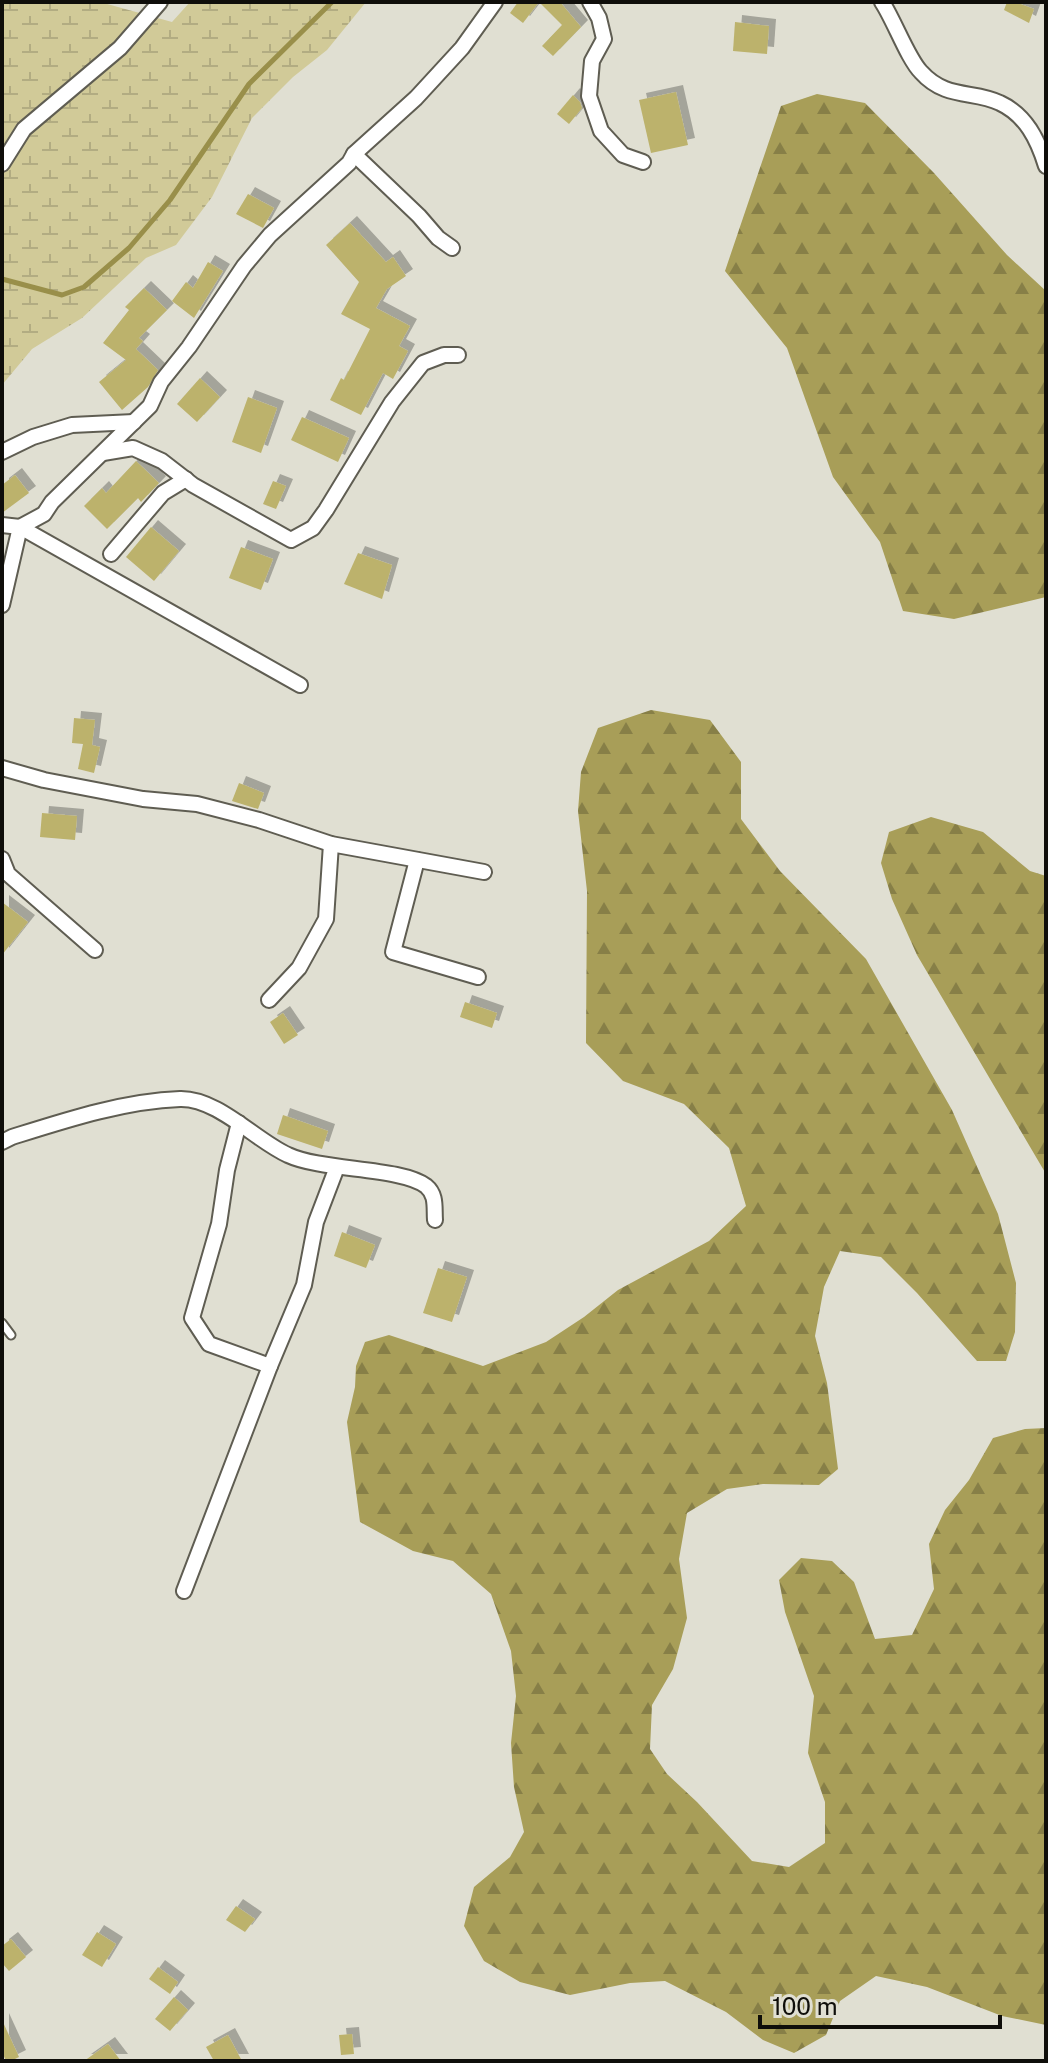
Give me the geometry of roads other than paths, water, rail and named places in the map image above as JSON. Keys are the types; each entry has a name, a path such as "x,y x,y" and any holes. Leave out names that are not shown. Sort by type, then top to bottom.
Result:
{"street":[{"path":"2,164 24,129 120,48 160,2"},
{"path":"2,605 20,527 44,514 52,502 150,406 161,382 189,347 244,266 270,235 416,98 462,48 495,2"},
{"path":"590,2 599,18 604,39 592,61 589,96 601,131 623,155 643,162"},
{"path":"882,2 920,72 946,90 999,102 1024,120 1041,149 1046,166"},
{"path":"354,154 438,238 452,248"},
{"path":"103,453 133,448 162,461 186,479 291,540 313,528 392,402 423,363 444,355 458,355"},
{"path":"2,452 33,437 72,425 134,422"},
{"path":"111,554 163,493 186,479"},
{"path":"2,525 20,527 300,685"},
{"path":"2,768 44,780 143,799 197,804 259,820 331,844 484,872"},
{"path":"269,1000 299,968 326,919 331,844"},
{"path":"2,859 8,874 95,950"},
{"path":"417,860 393,952 478,977"},
{"path":"2,1142 87,1115 181,1099 203,1104 239,1123 287,1155 426,1186 434,1196 435,1220"},
{"path":"239,1123 227,1170 219,1224 192,1318 209,1344 270,1366"},
{"path":"184,1591 304,1285 316,1222 337,1167"}],"lane":[{"path":"2,1323 11,1335"}],"waterway":[{"path":"2,279 62,295 84,287 129,248 170,200 249,84 332,2"}]}
